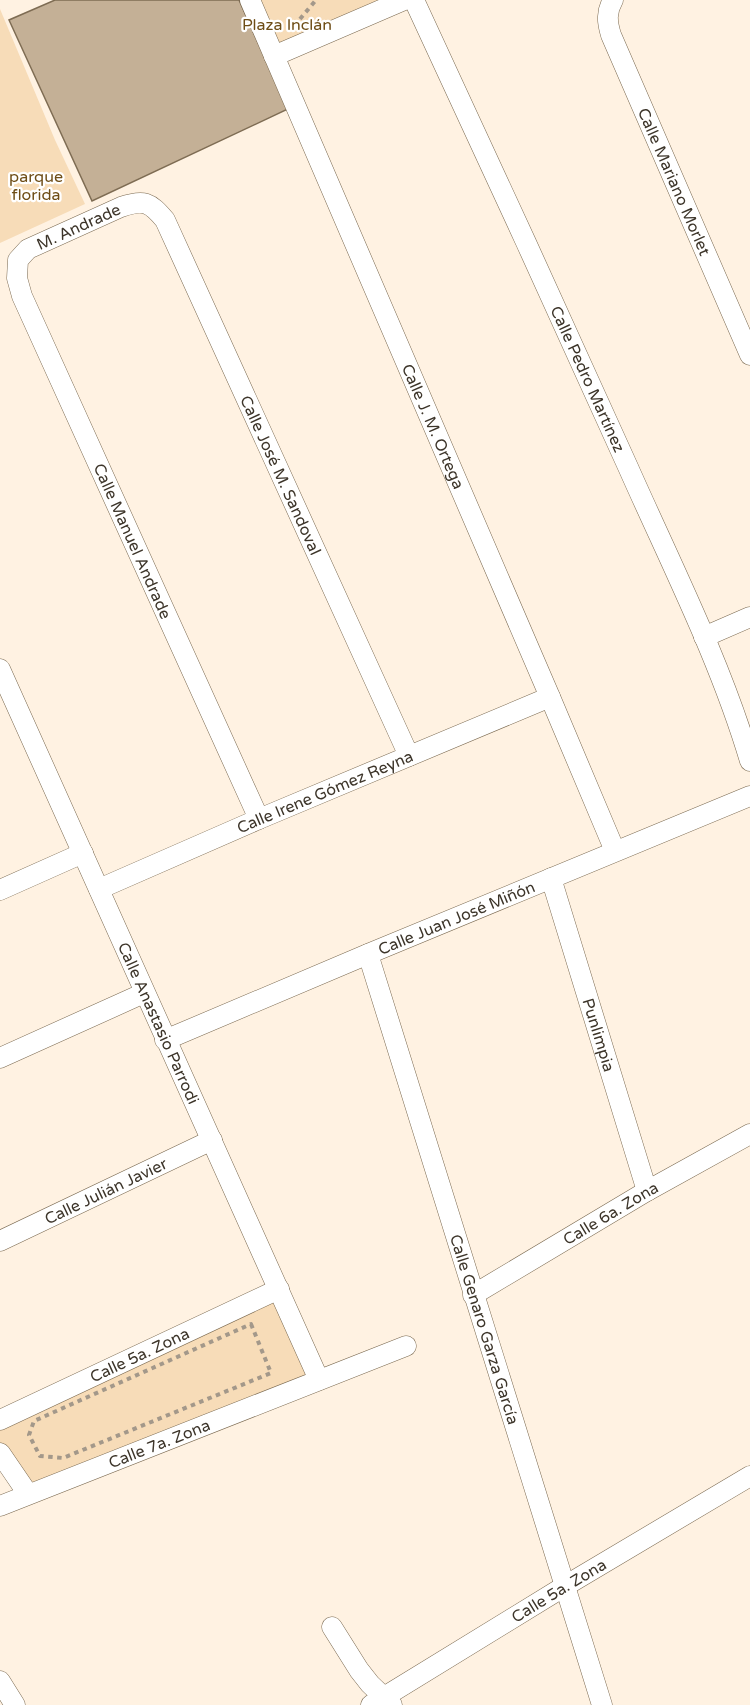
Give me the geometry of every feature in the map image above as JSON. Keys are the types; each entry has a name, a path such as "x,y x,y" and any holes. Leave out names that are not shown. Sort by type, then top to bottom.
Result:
{"street":[{"name":"Calle J. M. Ortega","path":"250,0 615,851"},
{"path":"274,56 404,0"},
{"name":"Calle Pedro Martínez","path":"414,0 525,239 704,637 742,732 750,761"},
{"name":"Calle Mariano Morlet","path":"611,4 607,21 611,35 750,355"},
{"name":"M. Andrade","path":"18,260 28,249 122,207 144,202"},
{"name":"Calle José M. Sandoval","path":"144,202 155,208 165,220 409,756"},
{"name":"Calle Manuel Andrade","path":"18,260 17,278 22,296 259,819"},
{"path":"704,637 750,617"},
{"name":"Calle Anastasio Parrodi","path":"0,669 9,711 83,853 319,1380"},
{"name":"Calle Irene Gómez Reyna","path":"99,889 550,697"},
{"name":"Calle Juan José Miñón","path":"165,1040 750,796"},
{"path":"0,890 83,853"},
{"name":"Punlimpia","path":"551,878 647,1191"},
{"name":"Calle Genaro Garza García","path":"368,954 602,1705"},
{"path":"0,1058 144,993"},
{"name":"Calle 6a. Zona","path":"473,1295 647,1191 750,1134"},
{"name":"Calle Julián Javier","path":"0,1241 212,1140"},
{"name":"Calle 5a. Zona","path":"0,1420 279,1289"},
{"name":"Calle 7a. Zona","path":"0,1506 406,1346"},
{"path":"0,1453 28,1494"},
{"name":"Calle 5a. Zona","path":"382,1702 565,1586 750,1476"},
{"path":"332,1626 358,1670 382,1702"},
{"path":"0,1680 15,1705"}],"path":[{"path":"251,1324 270,1373 63,1458 40,1456 29,1435 34,1421 251,1324"}],"green space":[{"name":"Plaza Inclán","path":"250,0 404,0 274,56"},
{"name":"parque florida","path":"0,9 55,140 85,204 0,243"},
{"path":"279,1289 319,1380 28,1494 0,1453 0,1420"}],"building":[{"path":"55,0 239,0 288,109 92,201 9,20"}]}
